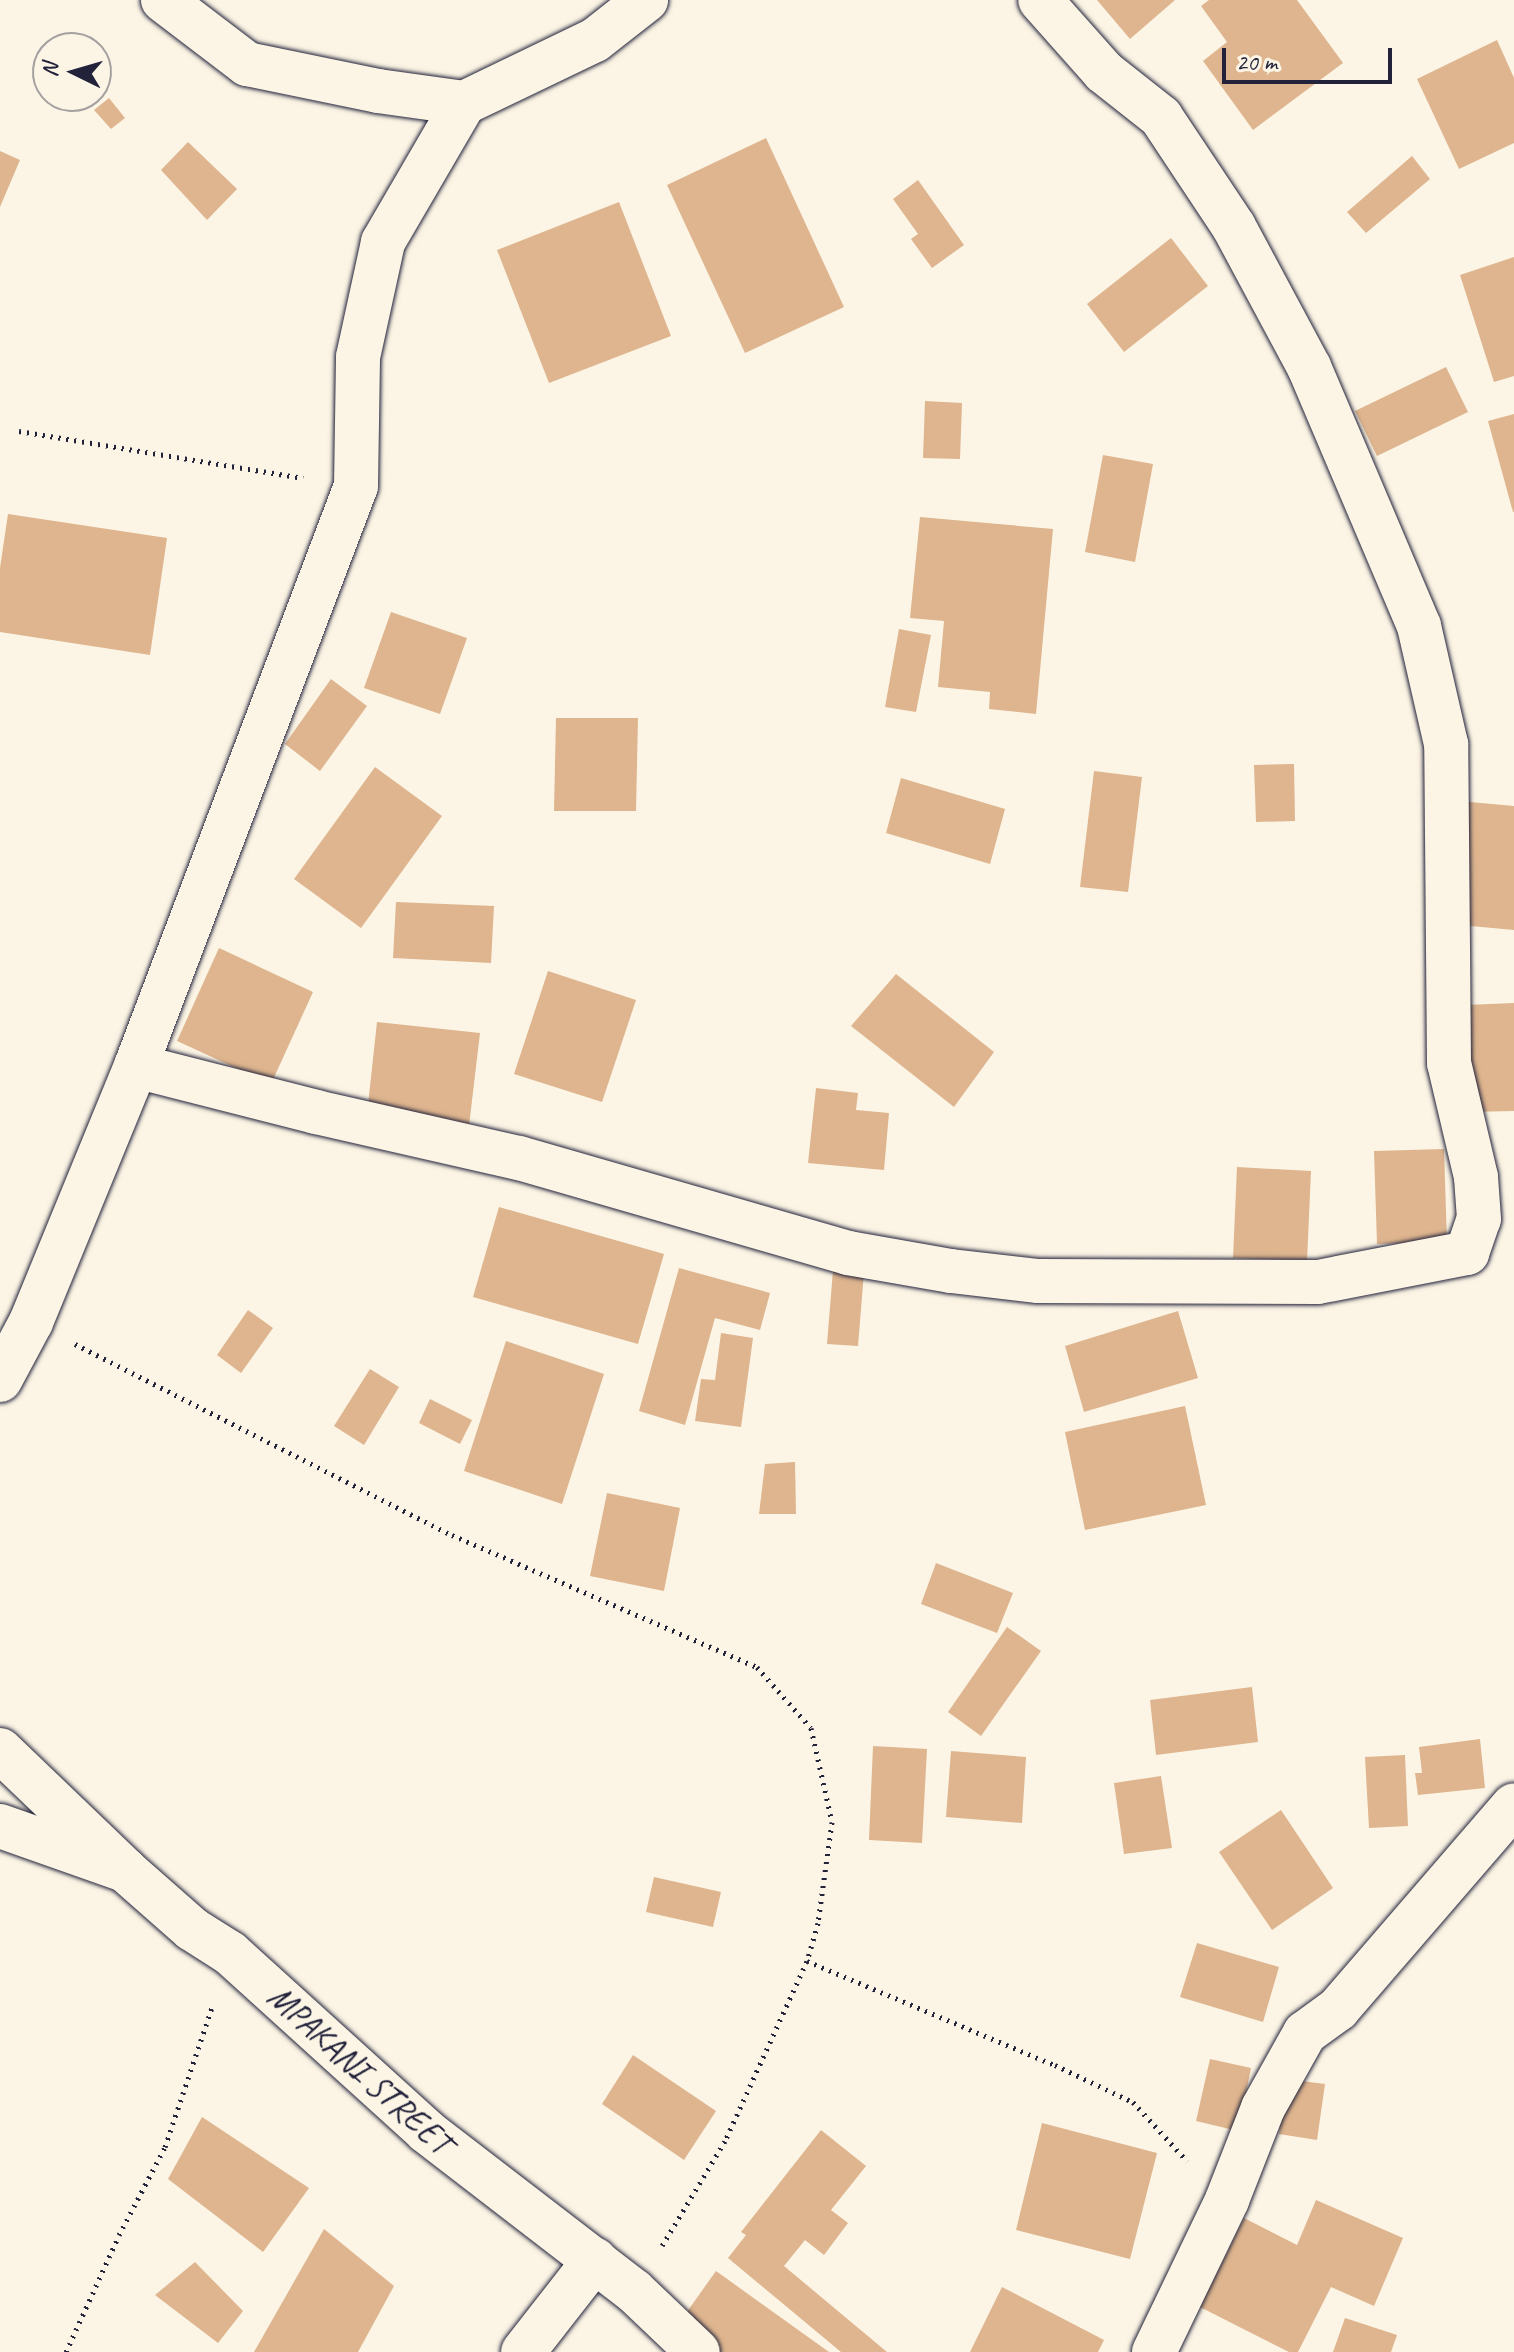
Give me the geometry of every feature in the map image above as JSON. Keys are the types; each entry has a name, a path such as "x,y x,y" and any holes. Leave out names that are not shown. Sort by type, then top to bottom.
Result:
{"street":[{"path":"163,0 247,64 378,91 464,103 595,40 646,0"},
{"path":"136,1066 316,1112 519,1158 848,1253 951,1271 1038,1281 1318,1282 1467,1253 1479,1219 1476,1177 1449,1063 1446,744 1419,626 1309,367 1234,227 1161,117 1104,72 1040,0"},
{"path":"0,1380 31,1322 136,1066 356,486 358,357 383,242 464,103"},
{"path":"0,1750 125,1870"},
{"path":"1154,2352 1227,2200 1263,2108 1305,2033 1338,2009 1514,1805"},
{"name":"MPAKANI STREET","path":"0,1826 125,1870 192,1929 230,1953 426,2131 634,2291 698,2352"},
{"path":"523,2352 595,2260"}],"path":[{"path":"19,431 356,486"},
{"path":"31,1322 452,1535 757,1667 811,1728 832,1822 818,1923 807,1961 725,2141 634,2291"},
{"path":"66,2352 119,2235 165,2147 230,1953"},
{"path":"807,1961 1055,2065 1133,2102 1227,2200"}],"building":[{"path":"1097,0 1175,0 1130,39"},
{"path":"1209,0 1297,0 1343,63 1253,130 1203,61 1227,42 1201,6"},
{"path":"1497,40 1514,78 1514,143 1459,169 1417,79"},
{"path":"112,102 125,118 111,129 96,112 112,112"},
{"path":"766,138 844,307 745,353 667,185"},
{"path":"188,142 237,189 207,220 161,170"},
{"path":"0,151 20,160 0,207"},
{"path":"1412,156 1430,179 1366,233 1347,212"},
{"path":"918,180 964,245 932,268 911,239 918,234 893,199"},
{"path":"619,202 671,336 549,383 497,250"},
{"path":"1171,238 1208,286 1124,352 1087,304"},
{"path":"1514,257 1514,376 1494,382 1460,275"},
{"path":"1446,367 1468,412 1377,456 1355,411"},
{"path":"925,401 962,403 960,459 923,458"},
{"path":"1514,414 1514,512 1513,512 1488,421"},
{"path":"1103,455 1153,464 1135,562 1085,552"},
{"path":"8,514 167,538 150,655 0,632 0,568"},
{"path":"920,517 1053,529 1036,714 989,709 990,692 938,687 944,621 910,618"},
{"path":"391,612 467,638 440,714 364,688"},
{"path":"899,629 931,635 916,712 885,707"},
{"path":"331,679 367,706 320,771 285,744"},
{"path":"556,718 638,718 636,811 554,811"},
{"path":"1294,764 1295,821 1256,822 1254,765"},
{"path":"375,767 442,816 361,928 294,879"},
{"path":"1094,771 1142,777 1128,892 1080,887"},
{"path":"901,778 1005,809 990,864 886,833"},
{"path":"1459,801 1514,806 1514,930 1449,924"},
{"path":"396,902 494,906 491,963 393,958"},
{"path":"219,948 313,992 271,1084 177,1041"},
{"path":"548,971 636,1000 602,1102 514,1074"},
{"path":"896,974 994,1052 954,1107 851,1026"},
{"path":"1514,1003 1514,1111 1468,1112 1466,1005"},
{"path":"377,1022 480,1033 469,1126 367,1114"},
{"path":"816,1088 858,1093 856,1110 889,1113 884,1170 808,1163"},
{"path":"1444,1149 1447,1242 1377,1244 1374,1151"},
{"path":"1237,1167 1311,1171 1307,1261 1233,1258"},
{"path":"499,1207 664,1254 638,1344 473,1297"},
{"path":"679,1268 770,1293 760,1330 715,1318 685,1425 639,1411"},
{"path":"833,1270 864,1272 858,1346 827,1344"},
{"path":"248,1310 273,1328 241,1373 217,1355"},
{"path":"1178,1311 1198,1378 1084,1412 1065,1346"},
{"path":"721,1333 753,1338 741,1427 695,1421 701,1379 715,1380"},
{"path":"506,1341 604,1374 562,1504 464,1471"},
{"path":"370,1369 399,1387 364,1445 334,1426"},
{"path":"430,1399 472,1420 460,1444 419,1423"},
{"path":"1185,1406 1206,1505 1085,1530 1065,1432"},
{"path":"795,1462 796,1514 759,1514 765,1464"},
{"path":"607,1493 680,1508 664,1591 590,1576"},
{"path":"936,1563 1013,1593 997,1633 921,1604"},
{"path":"1007,1627 1041,1651 981,1736 948,1712"},
{"path":"1252,1687 1258,1742 1156,1755 1150,1700"},
{"path":"1480,1739 1485,1788 1418,1795 1415,1773 1422,1773 1419,1747"},
{"path":"873,1746 927,1749 922,1843 869,1840"},
{"path":"951,1751 1026,1757 1022,1823 946,1817"},
{"path":"1405,1755 1408,1826 1369,1828 1365,1757"},
{"path":"1161,1776 1172,1848 1124,1854 1114,1783"},
{"path":"1281,1810 1333,1888 1272,1930 1219,1852"},
{"path":"654,1877 721,1892 713,1927 646,1912"},
{"path":"1197,1943 1279,1967 1263,2022 1180,1997"},
{"path":"633,2055 716,2111 684,2160 602,2104"},
{"path":"1210,2059 1251,2068 1238,2131 1196,2121"},
{"path":"1286,2079 1325,2084 1317,2140 1279,2134"},
{"path":"202,2117 309,2188 263,2252 168,2179"},
{"path":"1042,2123 1157,2153 1130,2259 1016,2230"},
{"path":"821,2130 866,2166 831,2210 848,2223 824,2255 805,2240 784,2266 887,2352 841,2352 728,2258 746,2235 741,2232"},
{"path":"1316,2200 1403,2238 1374,2306 1331,2287 1298,2352 1289,2352 1200,2307 1244,2218 1297,2245"},
{"path":"324,2229 394,2286 358,2352 254,2352"},
{"path":"195,2262 243,2311 218,2343 155,2295"},
{"path":"716,2271 829,2352 719,2352 679,2323"},
{"path":"1002,2287 1104,2340 1098,2352 970,2352"},
{"path":"1345,2318 1397,2335 1391,2352 1333,2352"}]}
